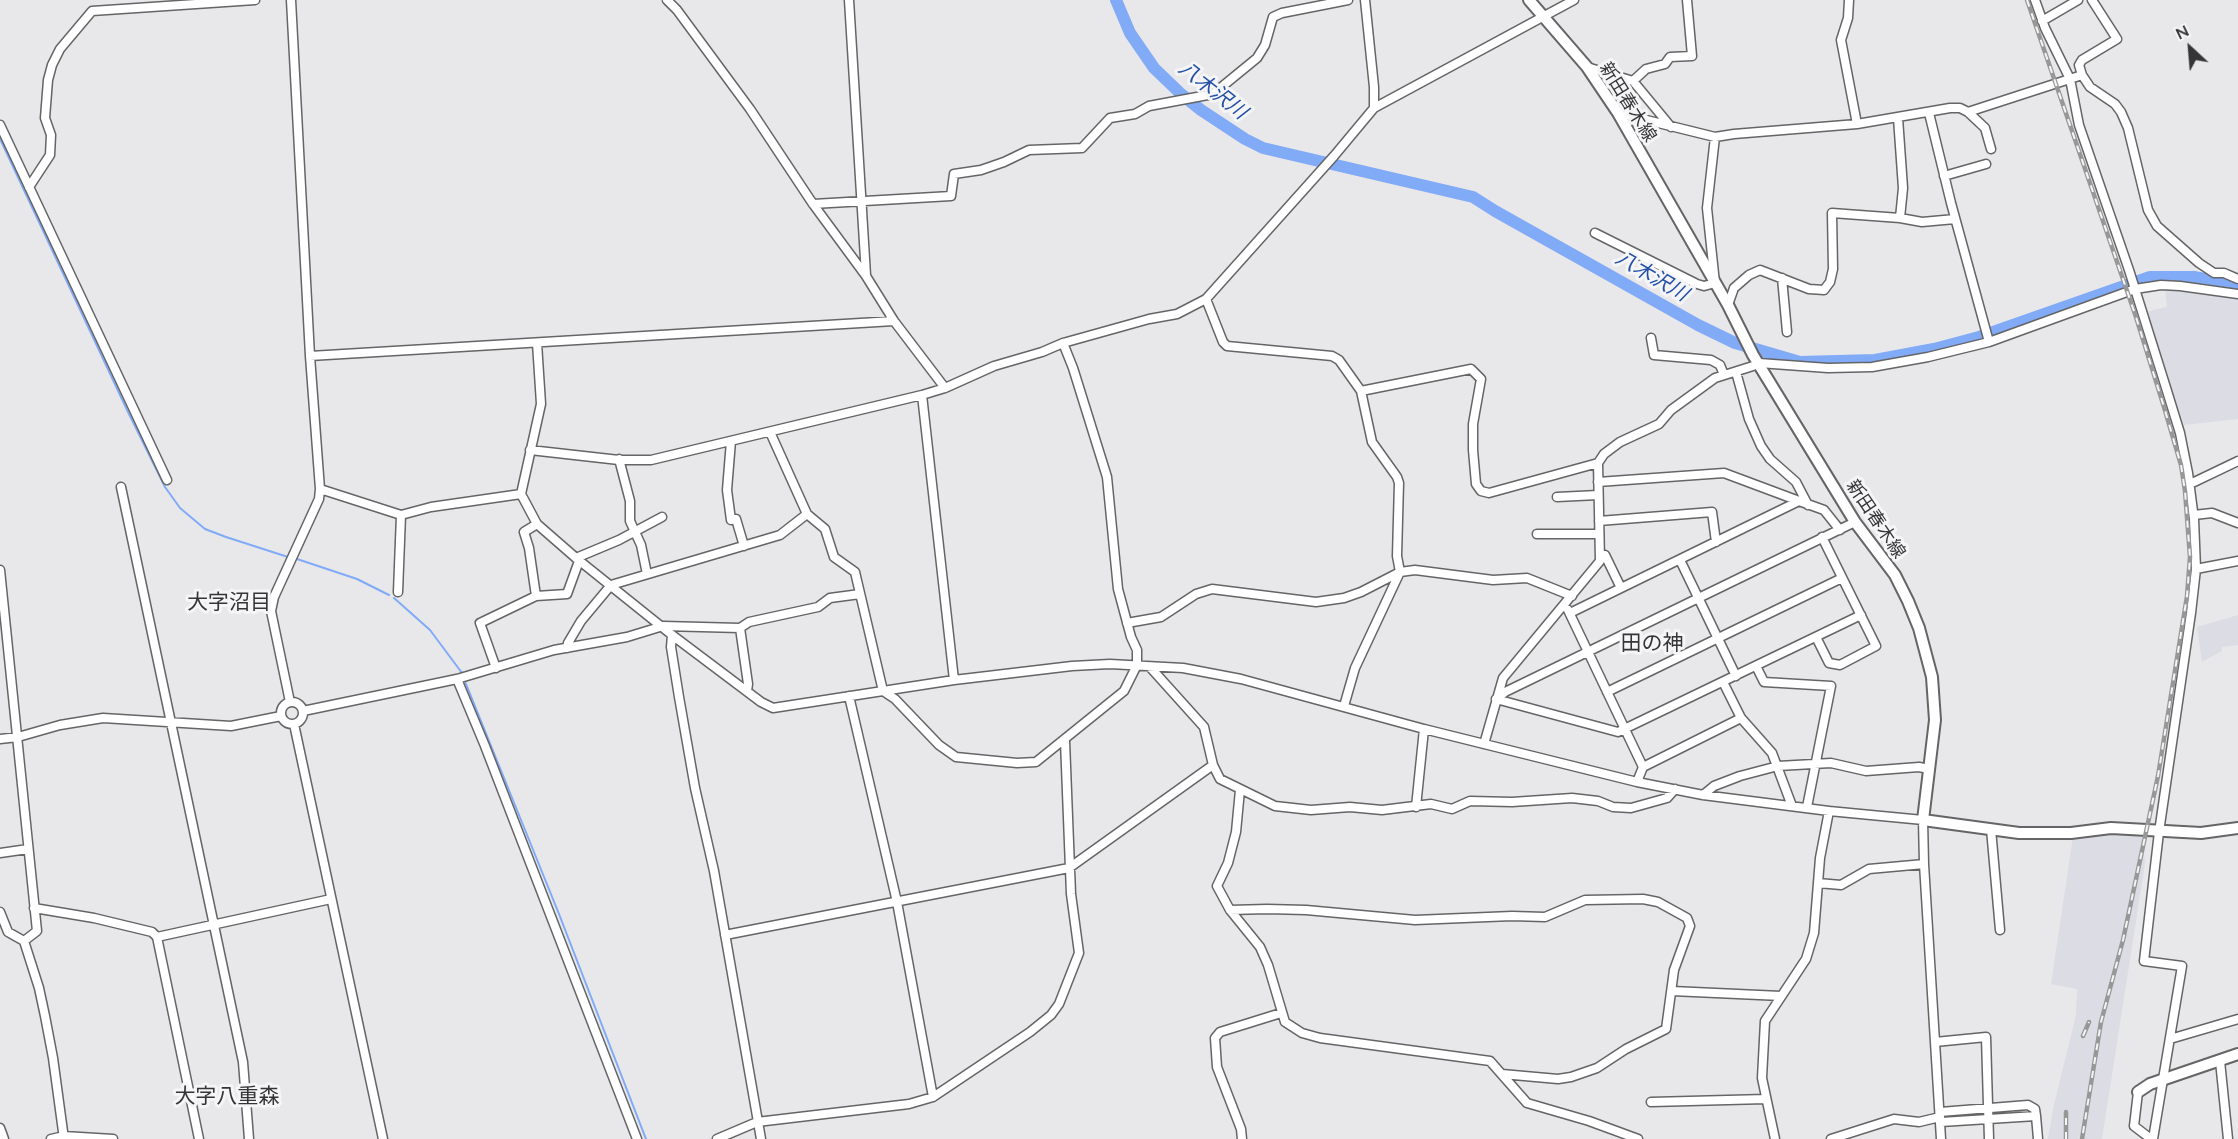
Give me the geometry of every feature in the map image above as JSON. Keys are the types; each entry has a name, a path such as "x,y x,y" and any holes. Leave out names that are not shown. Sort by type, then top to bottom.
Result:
{"main road":[{"name":"新田春木線","path":"1529,0 1587,67 1618,112 1728,305 1756,359 1855,522 1895,575 1908,602 1919,628 1933,688 1935,720 1923,820"},
{"path":"1923,820 2019,833 2071,833 2111,828 2201,833 2238,828"},
{"path":"2138,1092 2150,1084 2238,1054"}],"street":[{"path":"29,187 50,155 51,135 45,118 48,80 52,65 60,49 92,11 255,0"},
{"path":"290,702 272,610 274,597 318,499 320,489 310,356 291,0"},
{"path":"667,0 677,10 750,109 813,204 866,276 894,321 945,388"},
{"path":"676,0 677,10"},
{"path":"849,0 866,276"},
{"path":"813,204 951,196 954,174 981,170 1029,150 1082,148 1110,118 1135,114 1149,106 1213,94 1257,58 1265,45 1273,17 1282,13 1348,0"},
{"path":"1365,0 1374,108"},
{"path":"530,450 651,460 922,395 945,388 994,366 1042,352 1063,343 1149,319 1177,314 1206,299 1323,169 1374,108 1574,0"},
{"path":"1633,81 1647,69 1665,64 1670,57 1692,56 1687,0"},
{"path":"1849,0 1848,18 1841,40 1857,124"},
{"path":"2035,0 2042,21 2070,79 2079,126 2129,270 2180,433 2194,515 2196,570 2159,832 2144,960 2182,966 2152,1139 2134,1126 2138,1092"},
{"path":"2042,21 2078,0"},
{"path":"2092,0 2116,39 2082,60 2079,65 2090,87 2115,104 2124,120 2135,154 2144,197 2157,226 2214,273 2224,273 2238,279"},
{"path":"1587,67 1633,81 1672,128"},
{"path":"1968,112 2082,75"},
{"path":"1618,112 1714,138 1734,134 1857,124 1960,108 1968,112 1985,128 1990,149"},
{"path":"1929,113 1955,219 1989,340"},
{"path":"1898,118 1903,188 1900,218"},
{"path":"0,125 167,480"},
{"path":"1595,233 1697,284 1704,286 1715,283 1707,208 1714,138"},
{"path":"1944,176 1986,164"},
{"path":"1728,305 1734,288 1749,275 1760,270 1809,289 1824,290 1830,282 1833,268 1832,213 1922,222 1955,219"},
{"path":"1782,278 1787,332"},
{"path":"1484,744 1503,678 1600,561 1598,463 1604,454 1620,442 1659,424 1671,410 1715,378 1736,372 1756,359 1805,368 1872,366 1928,357 1989,340 2135,290 2161,285 2238,294"},
{"path":"1206,299 1222,342 1227,346 1332,357 1339,360 1361,391 1372,442 1397,477 1399,483 1397,556 1400,572 1355,668 1344,706"},
{"path":"310,356 894,321"},
{"path":"1651,338 1654,355 1711,360 1720,365 1724,375"},
{"path":"537,343 541,404 521,494 537,524 672,635 773,708 954,680 1071,666 1137,664 1150,667 1183,668 1241,679 1424,729 1637,783 1703,795 1923,820 1941,1139"},
{"path":"770,432 807,514 825,529 834,558 855,572 883,691 895,699 939,745 956,756 1017,763 1036,762 1050,749 1065,741 1124,691 1137,664 1137,650 1118,589 1107,477 1063,343"},
{"path":"1361,391 1471,369 1481,379 1473,423 1476,484 1481,491 1489,493 1598,463"},
{"path":"1736,372 1749,419 1761,446 1770,459 1796,482 1808,505"},
{"path":"922,395 954,680"},
{"path":"731,441 727,490 730,520 736,519 744,546"},
{"path":"619,459 630,501 630,521 641,545 647,574"},
{"path":"2190,484 2238,461"},
{"path":"1598,482 1725,474 1824,510 1840,530"},
{"path":"121,488 243,1062 249,1139"},
{"path":"320,489 402,515 431,507 521,494"},
{"path":"1557,497 1598,495"},
{"path":"1570,613 1799,501"},
{"path":"1599,521 1712,512 1716,542"},
{"path":"2194,515 2212,513 2238,523"},
{"path":"567,648 581,621 611,585 780,535 807,514"},
{"path":"398,592 402,515"},
{"path":"496,668 480,623 536,596 567,594 577,559 662,517"},
{"path":"1496,699 1505,692 1855,522"},
{"path":"536,596 529,548 524,532 537,524"},
{"path":"1537,534 1599,534"},
{"path":"1816,637 1829,663 1840,665 1876,646 1822,537"},
{"path":"1600,553 1605,555 1621,588"},
{"path":"1680,560 1736,676"},
{"path":"2196,570 2238,561"},
{"path":"0,570 38,932 24,942"},
{"path":"1127,623 1161,617 1196,594 1212,589 1316,602 1344,598 1400,572 1415,570 1493,580 1527,578 1572,596"},
{"path":"1607,692 1842,578"},
{"path":"303,711 457,679 567,648 627,637 663,626 740,628 749,622 818,607 831,598 860,594"},
{"path":"1565,603 1643,766"},
{"path":"1496,699 1618,732 1861,615"},
{"path":"740,628 747,691"},
{"path":"672,635 671,647 689,754 714,871 761,1139"},
{"path":"1756,666 1764,682 1831,686 1807,807"},
{"path":"1150,667 1204,727 1213,765 1220,779 1275,806 1311,810 1350,807 1382,810 1431,804 1452,809 1470,801 1512,802 1572,798 1598,801 1612,807 1631,808 1666,798 1675,789"},
{"path":"457,679 637,1139"},
{"path":"1723,682 1741,718 1772,753 1792,806"},
{"path":"849,696 897,902 933,1097"},
{"path":"290,702 299,705 303,711 300,721 294,724 286,723 281,716 283,706 290,702"},
{"path":"0,739 102,718 231,726 281,716"},
{"path":"1637,783 1643,766 1741,718"},
{"path":"294,724 383,1139"},
{"path":"1416,807 1424,729"},
{"path":"717,1139 758,1122 859,1108 909,1104 933,1097 1030,1032 1051,1015 1059,1005 1079,952 1069,868 1065,741"},
{"path":"1703,795 1714,786 1778,766 1831,763 1866,771 1920,767 1929,769"},
{"path":"725,935 1069,868 1213,765"},
{"path":"1240,790 1236,832 1228,863 1217,886 1230,910 1260,947 1268,965 1285,1022 1295,1030 1310,1035 1490,1062 1527,1103 1589,1121 1638,1139"},
{"path":"1776,1139 1762,1078 1765,1021 1806,959 1814,933 1820,858 1829,811"},
{"path":"1991,829 2000,930"},
{"path":"0,853 28,849"},
{"path":"1818,884 1841,885 1869,869 1924,864"},
{"path":"157,937 331,899"},
{"path":"1230,910 1306,910 1415,920 1545,916 1585,900 1643,899 1658,902 1687,918 1690,926 1674,970 1666,1029 1626,1049 1597,1068 1571,1077 1558,1079 1502,1074"},
{"path":"34,908 94,918 152,932 157,937 199,1139"},
{"path":"0,912 8,932 24,942 39,988 53,1058 64,1137"},
{"path":"1672,992 1781,996"},
{"path":"1242,1139 1241,1128 1217,1067 1215,1038 1220,1032 1281,1013"},
{"path":"2170,1039 2238,1019"},
{"path":"1935,1041 1986,1037 1989,1139"},
{"path":"2220,1060 2228,1139"},
{"path":"1651,1102 1766,1099"},
{"path":"1831,1139 1894,1119 1919,1122 1987,1109 2028,1105 2035,1109 2038,1139"},
{"path":"1940,1117 1988,1121 2036,1116"},
{"path":"0,1128 4,1139"},
{"path":"51,1139 64,1137 113,1139"}],"shaded area":[{"path":"2165,289 2238,297 2238,419 2184,425 2145,312 2167,307"},
{"path":"2238,615 2238,645 2222,647 2222,651 2202,662 2197,627"},
{"path":"2117,833 2142,837 2145,863 2102,1139 2048,1139 2076,1015 2077,989 2051,984 2073,837"}],"waterway":[{"name":"八木沢川","path":"1116,0 1130,33 1154,68 1201,110 1245,139 1263,148 1473,197 1698,325 1735,343 1800,362 1875,360 1934,349 1979,337 2150,277 2194,277 2238,285"},
{"path":"0,139 165,487 180,508 205,529 288,557"},
{"path":"294,558 357,579 389,595"},
{"path":"394,598 430,630 462,673"},
{"path":"464,679 559,914 646,1139"}],"railway":[{"path":"2027,0 2136,317 2181,465 2190,557 2187,596 2158,776 2123,940 2101,1022 2082,1139"},
{"path":"2083,1036 2089,1022"},
{"path":"2066,1112 2066,1139"}],"district":[{"name":"大字沼目","path":"229,602"},
{"name":"田の神","path":"1652,643"},
{"name":"大字八重森","path":"227,1096"}]}
